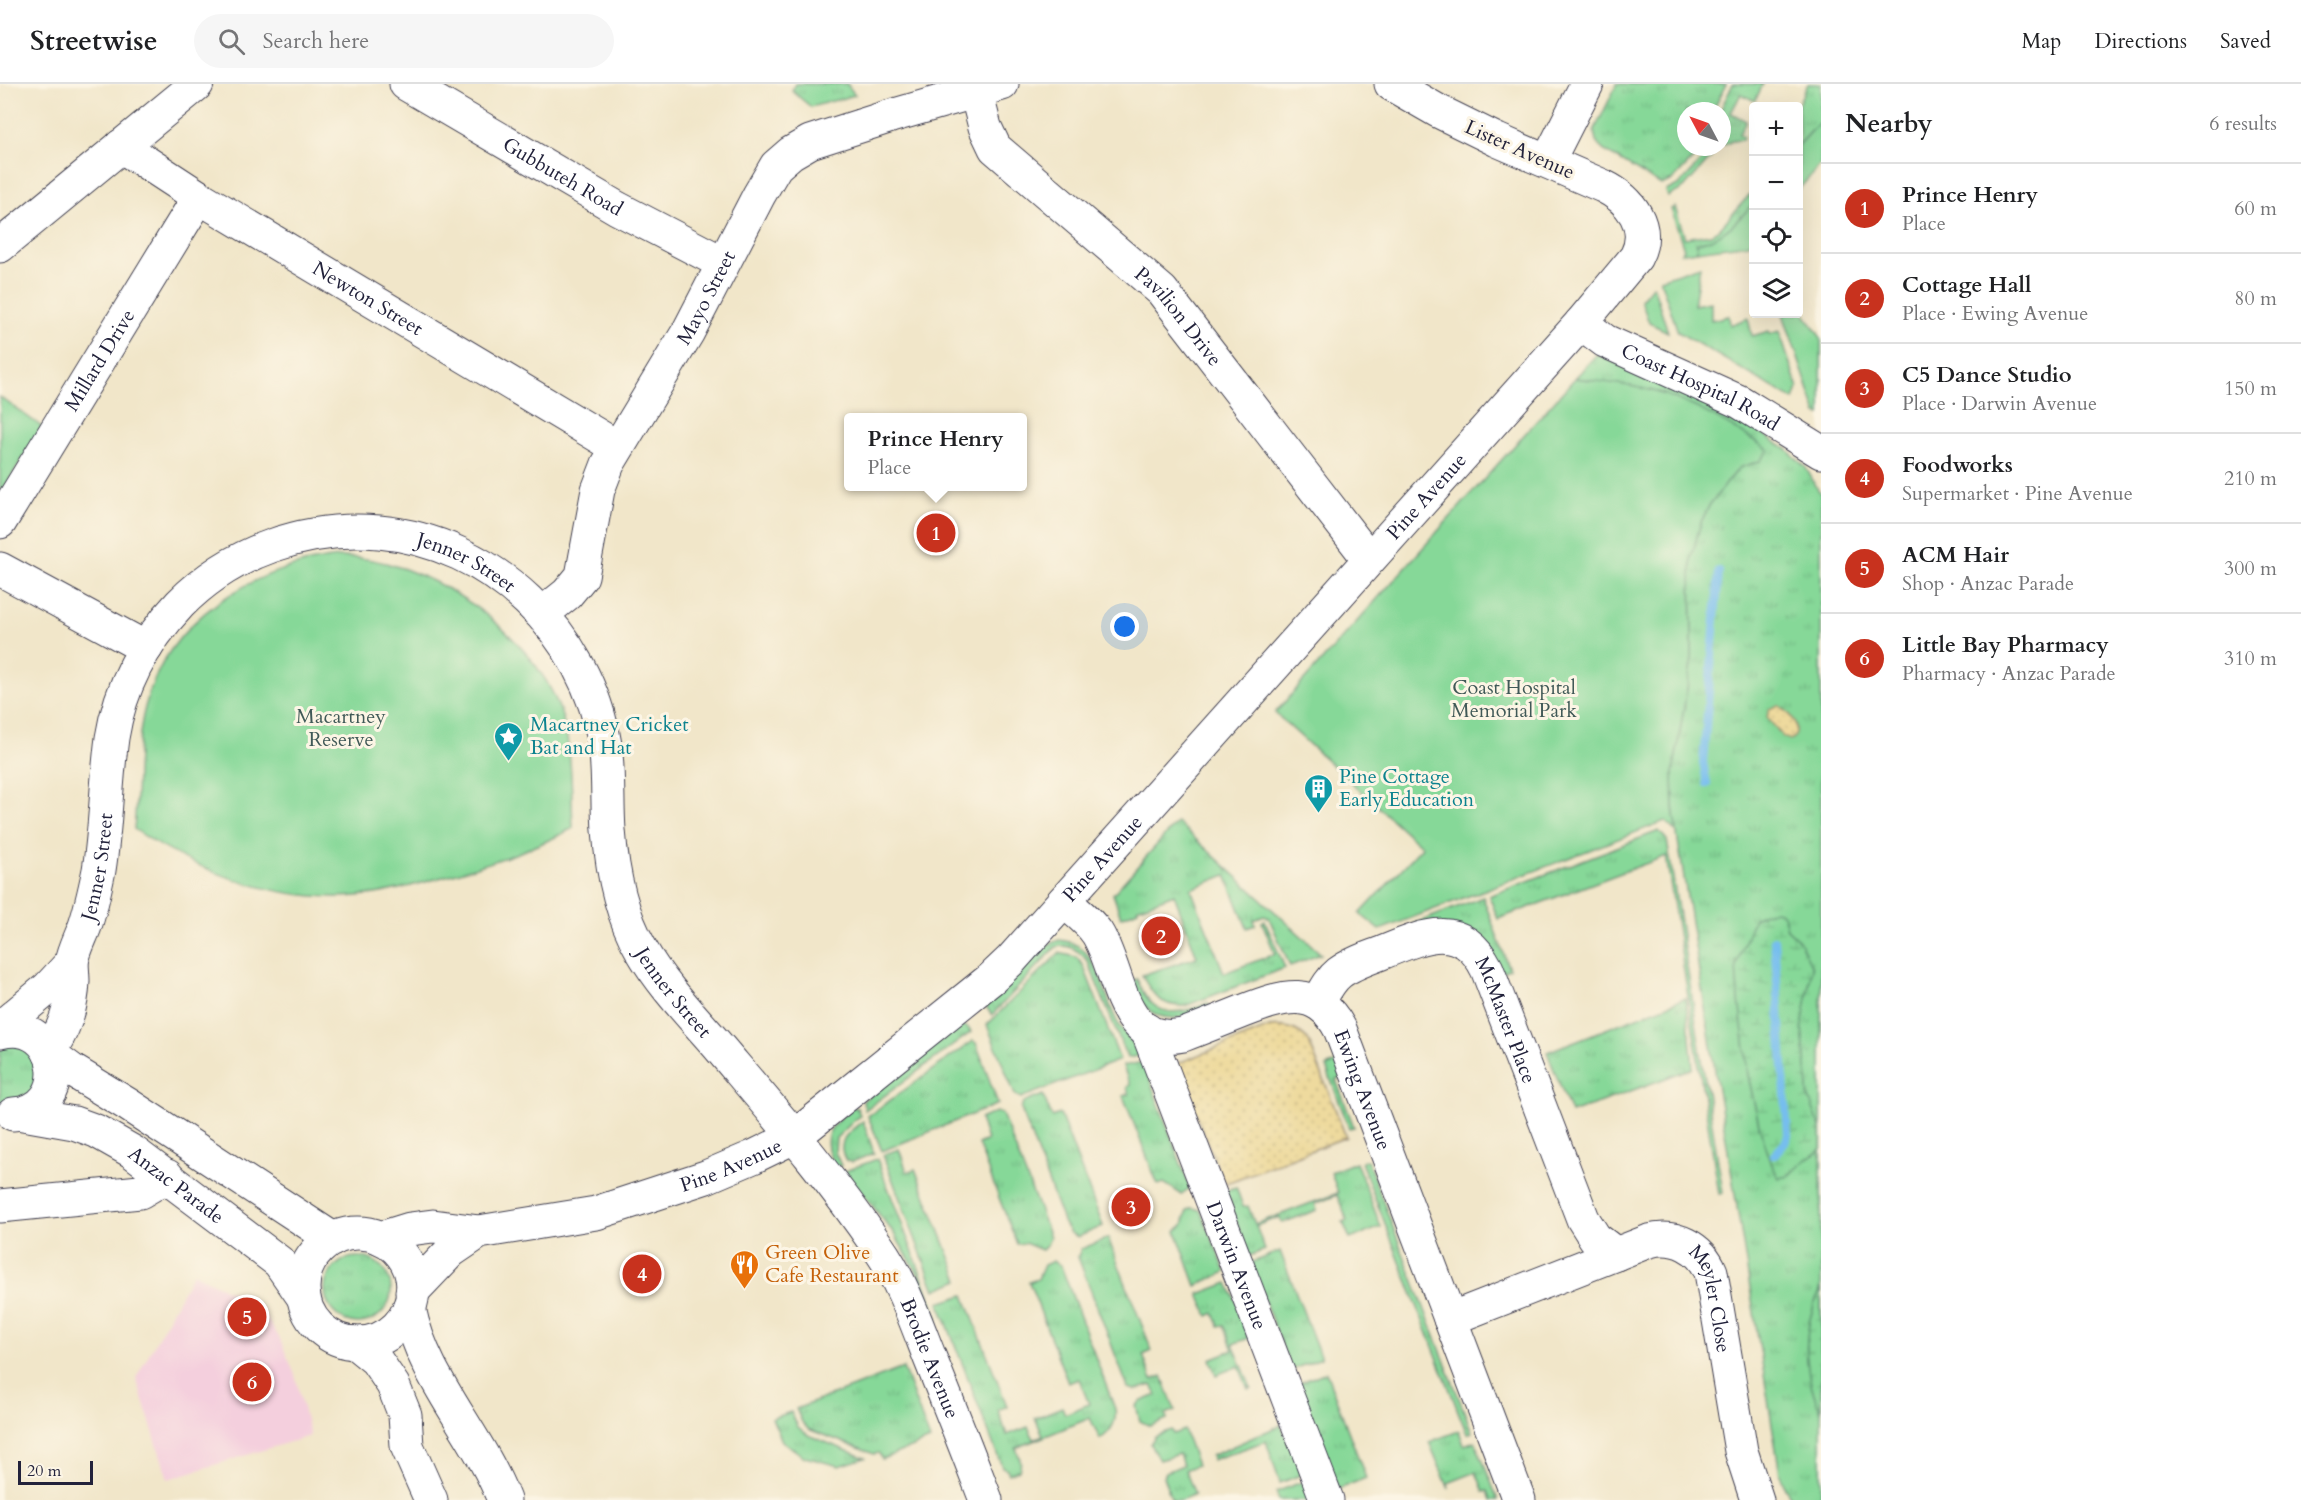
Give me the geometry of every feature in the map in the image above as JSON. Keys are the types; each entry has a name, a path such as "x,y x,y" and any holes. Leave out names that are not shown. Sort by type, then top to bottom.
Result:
{"street":[{"path":"0,246 196,84"},
{"name":"Gubbuteh Road","path":"406,84 617,208 723,263"},
{"name":"Lister Avenue","path":"1391,84 1459,122 1621,196 1633,209 1640,223"},
{"path":"1548,161 1587,84"},
{"name":"Mayo Street","path":"542,614 574,588 582,576 598,490 604,473 617,447 674,357 773,171 791,153 810,142 989,88"},
{"name":"Pavilion Drive","path":"989,88 985,127 995,148 1162,291 1370,559"},
{"name":"Newton Street","path":"121,146 199,197 617,447"},
{"name":"Millard Drive","path":"0,522 199,197"},
{"name":"Pine Avenue","path":"411,1300 451,1251 478,1232 596,1213 706,1176 794,1137 992,978 1011,960 1581,323 1638,254 1640,223"},
{"name":"Coast Hospital Road","path":"1581,323 1605,340 1740,402 1821,452"},
{"name":"Jenner Street","path":"50,1053 68,1018 72,962 87,920 99,869 115,726 126,688 146,648 179,606 221,571 270,546 291,539 329,532 373,531 429,541 451,549 501,578 527,598 542,614 571,654 599,720 607,763 609,834 613,868 619,894 634,937 669,989 794,1137"},
{"path":"0,569 146,648"},
{"path":"1064,901 1097,933 1127,1009 1133,1018 1147,1030 1169,1036 1183,1035 1283,998 1296,997 1318,1004"},
{"name":"McMaster Place","path":"1318,1004 1332,979 1345,969 1416,939 1430,935 1446,935 1468,944 1487,969 1582,1219 1595,1238 1616,1254"},
{"name":"Jenner Street","path":"0,1030 48,988 72,962"},
{"name":"Ewing Avenue","path":"1318,1004 1330,1014 1340,1029 1519,1500"},
{"name":"Anzac Parade","path":"0,1030 29,1033 73,1071 333,1239"},
{"name":"Darwin Avenue","path":"1147,1030 1327,1500"},
{"path":"10,1117 39,1105 51,1089 54,1070 50,1053"},
{"name":"Anzac Parade","path":"10,1117 74,1123 96,1131 133,1152 279,1262 304,1298"},
{"name":"Brodie Avenue","path":"794,1137 871,1236 893,1271 906,1297 986,1500"},
{"path":"0,1206 140,1192 167,1176"},
{"path":"381,1238 427,1226 443,1226 478,1232"},
{"path":"411,1300 400,1322 387,1334 371,1341 355,1343 336,1338 320,1328 309,1314 304,1298 303,1280 309,1264 319,1249 333,1239 357,1233 381,1238 394,1247 405,1260 411,1275 414,1332 422,1353 504,1500"},
{"name":"Meyler Close","path":"1450,1319 1649,1241 1667,1239 1688,1245 1707,1264 1711,1272 1741,1452 1757,1500"},
{"path":"355,1343 376,1360 393,1384 405,1415 408,1446 431,1500"}],"shaded area":[{"path":"193,1273 244,1298 264,1315 279,1337 295,1375 310,1436 168,1479 136,1378"}],"green space":[{"path":"795,84 847,84 855,95 811,107 792,91"},
{"path":"1617,84 1726,84 1717,102 1677,102 1677,156 1696,156 1673,180 1661,185 1603,150 1596,142 1594,131"},
{"path":"1733,84 1763,84 1755,101 1741,94 1731,113 1731,102 1724,102"},
{"path":"1808,84 1821,84 1821,121 1803,141 1803,102 1799,102"},
{"path":"1731,113 1746,121 1739,134 1743,137 1742,140 1732,141"},
{"path":"1821,121 1821,164 1803,184 1803,156 1803,141"},
{"path":"1706,156 1712,156 1684,188 1668,197 1666,191 1680,184"},
{"path":"1749,195 1749,208 1741,217 1729,229 1697,243 1697,251 1681,253 1684,249 1671,209 1675,207 1685,238 1711,234 1718,230"},
{"path":"1749,208 1749,244 1697,251 1697,243 1722,233"},
{"path":"1700,266 1694,305 1711,302 1711,320 1729,316 1730,325 1748,318 1752,336 1769,331 1770,334 1779,331 1798,388 1794,400 1678,332 1660,279"},
{"path":"1653,285 1668,332 1649,323 1641,300"},
{"path":"1803,313 1821,338 1821,415 1817,414 1784,318 1803,318"},
{"path":"1597,354 1718,407 1787,449 1806,468 1821,495 1821,1500 1793,1500 1780,1474 1674,816 1673,773 1692,658 1691,558 1701,522 1710,504 1739,468 1760,461 1758,443 1681,401 1653,391 1575,378"},
{"name":"Coast Hospital Memorial Park","path":"1575,378 1634,387 1669,396 1713,416 1769,450 1760,461 1739,468 1710,504 1701,522 1691,558 1692,658 1673,773 1674,816 1677,833 1665,821 1380,930 1360,914 1422,847 1275,713"},
{"path":"0,397 42,427 0,495"},
{"name":"Macartney Reserve","path":"339,557 371,560 405,569 438,584 470,603 500,626 525,652 546,681 564,724 571,769 573,828 544,843 482,866 388,892 336,897 305,895 245,883 187,860 134,829 138,752 145,707 156,676 173,648 194,623 218,602 246,585 307,562"},
{"path":"1177,822 1321,954 1290,966 1269,918 1264,916 1254,920 1255,925 1247,928 1226,875 1191,889 1224,973 1275,954 1262,922 1265,921 1285,968 1185,1006 1163,1002 1158,998 1142,975 1197,957 1174,894 1137,908 1138,910 1121,917 1113,894"},
{"path":"1659,831 1667,840 1723,1193 1719,1194 1666,856 1498,919 1489,896"},
{"path":"1483,897 1509,969 1502,972 1413,924"},
{"path":"1773,911 1780,912 1784,916 1787,929 1799,940 1812,967 1802,1028 1809,1098 1821,1129 1821,1148 1818,1153 1805,1160 1788,1176 1779,1178 1772,1165 1760,1129 1748,1075 1736,965 1754,918"},
{"path":"1059,940 1073,944 1093,961 1120,1027 1144,1055 1127,1058 1088,962 1078,951 1070,947 1056,947 992,1015 984,1004 1042,947"},
{"path":"1059,953 1076,957 1083,965 1120,1060 1021,1098 1015,1095 987,1025"},
{"path":"1137,979 1150,1001 1165,1011 1185,1011 1208,1003 1211,1010 1175,1018 1157,1015 1140,998 1132,981"},
{"path":"1686,998 1693,1068 1571,1113 1547,1052"},
{"path":"960,1025 971,1032 865,1110 863,1101"},
{"path":"0,1041 38,1051 38,1092 0,1103"},
{"path":"973,1041 976,1043 998,1104 882,1151 868,1116"},
{"path":"1143,1062 1190,1188 1181,1194 1164,1183 1158,1185 1123,1096 1129,1094 1127,1087 1130,1085 1123,1066"},
{"path":"1338,1062 1344,1077 1336,1080 1354,1127 1349,1128 1326,1067"},
{"path":"1043,1095 1052,1117 1060,1114 1103,1226 1078,1237 1070,1233 1064,1224 1021,1109 1023,1103"},
{"path":"851,1107 857,1108 860,1115 836,1138 835,1152 841,1166 835,1167 827,1140 832,1127"},
{"path":"996,1112 1002,1114 1050,1237 1042,1250 1025,1243 1017,1244 978,1144 987,1140 980,1119"},
{"path":"863,1121 874,1153 852,1162 846,1161 842,1148 843,1142 848,1133"},
{"path":"899,1149 907,1172 915,1169 959,1280 935,1290 883,1155"},
{"path":"877,1159 938,1318 933,1321 914,1280 920,1277 893,1232 845,1171"},
{"path":"1367,1160 1472,1432 1467,1434 1361,1162"},
{"path":"1356,1162 1381,1227 1350,1239 1343,1222 1347,1220 1337,1195 1315,1204 1317,1210 1282,1223 1279,1217 1256,1226 1265,1250 1249,1256 1225,1191 1236,1187 1243,1207 1248,1206 1255,1224 1338,1193 1331,1172"},
{"path":"1192,1208 1200,1210 1226,1272 1196,1286 1176,1231 1183,1225 1187,1210"},
{"path":"1108,1238 1152,1351 1143,1355 1152,1380 1162,1376 1175,1410 1166,1414 1167,1419 1150,1426 1140,1421 1136,1406 1157,1395 1152,1385 1135,1390 1128,1388 1078,1257 1081,1249"},
{"path":"1280,1251 1321,1358 1291,1370 1250,1263"},
{"path":"351,1257 365,1257 377,1262 386,1271 391,1290 389,1303 382,1314 365,1323 351,1323 339,1318 330,1309 325,1297 325,1283 330,1271 339,1262"},
{"path":"1053,1261 1061,1266 1115,1409 1115,1419 1110,1430 1100,1439 1090,1418 1016,1448 1020,1467 1019,1470 1009,1474 1007,1469 1002,1467 939,1303 964,1295 1007,1406 998,1410 1007,1435 1028,1427 1034,1439 1043,1435 1035,1418 1062,1407 1065,1414 1089,1404 1079,1379 1068,1383 1029,1282 1038,1279 1044,1265"},
{"path":"1228,1283 1252,1337 1233,1344 1251,1388 1248,1389 1239,1366 1216,1375 1210,1359 1233,1350 1224,1325 1219,1326 1214,1313 1208,1316 1199,1294"},
{"path":"1821,1286 1821,1412 1809,1374 1807,1348 1810,1321"},
{"path":"903,1368 930,1440 882,1459 879,1453 874,1454 808,1429 796,1409"},
{"path":"1326,1372 1366,1478 1338,1489 1297,1384"},
{"path":"791,1412 798,1427 808,1435 865,1458 839,1466 805,1457 782,1441 772,1418"},
{"path":"1281,1425 1303,1474 1280,1483 1266,1441 1212,1460 1211,1456"},
{"path":"1171,1430 1173,1434 1184,1430 1197,1465 1185,1470 1195,1494 1180,1500 1172,1500 1163,1477 1166,1472 1183,1465 1179,1454 1159,1460 1150,1444 1155,1436"},
{"path":"1459,1431 1464,1445 1475,1441 1498,1500 1491,1500 1488,1491 1484,1492 1476,1472 1448,1483 1449,1489 1429,1442"},
{"path":"1307,1480 1315,1500 1279,1500 1276,1492"}],"sand":[{"path":"1778,705 1790,714 1795,722 1795,736 1790,740 1783,737 1767,717 1769,709"},
{"path":"1270,1027 1290,1028 1300,1032 1308,1039 1346,1137 1224,1184 1176,1064"}],"waterway":[{"path":"1707,784 1703,762 1719,571"},
{"path":"1774,940 1788,1135 1785,1143 1774,1155"}],"place":[{"name":"Prince Henry","path":"936,533"},
{"name":"Macartney Cricket Bat and Hat","path":"509,762"},
{"name":"Pine Cottage Early Education","path":"1318,814"},
{"name":"Cottage Hall","path":"1161,936"},
{"name":"C5 Dance Studio","path":"1131,1207"},
{"name":"Foodworks","path":"642,1274"},
{"name":"Green Olive Cafe Restaurant","path":"744,1290"},
{"name":"ACM Hair","path":"247,1317"},
{"name":"Little Bay Pharmacy","path":"252,1382"}]}
